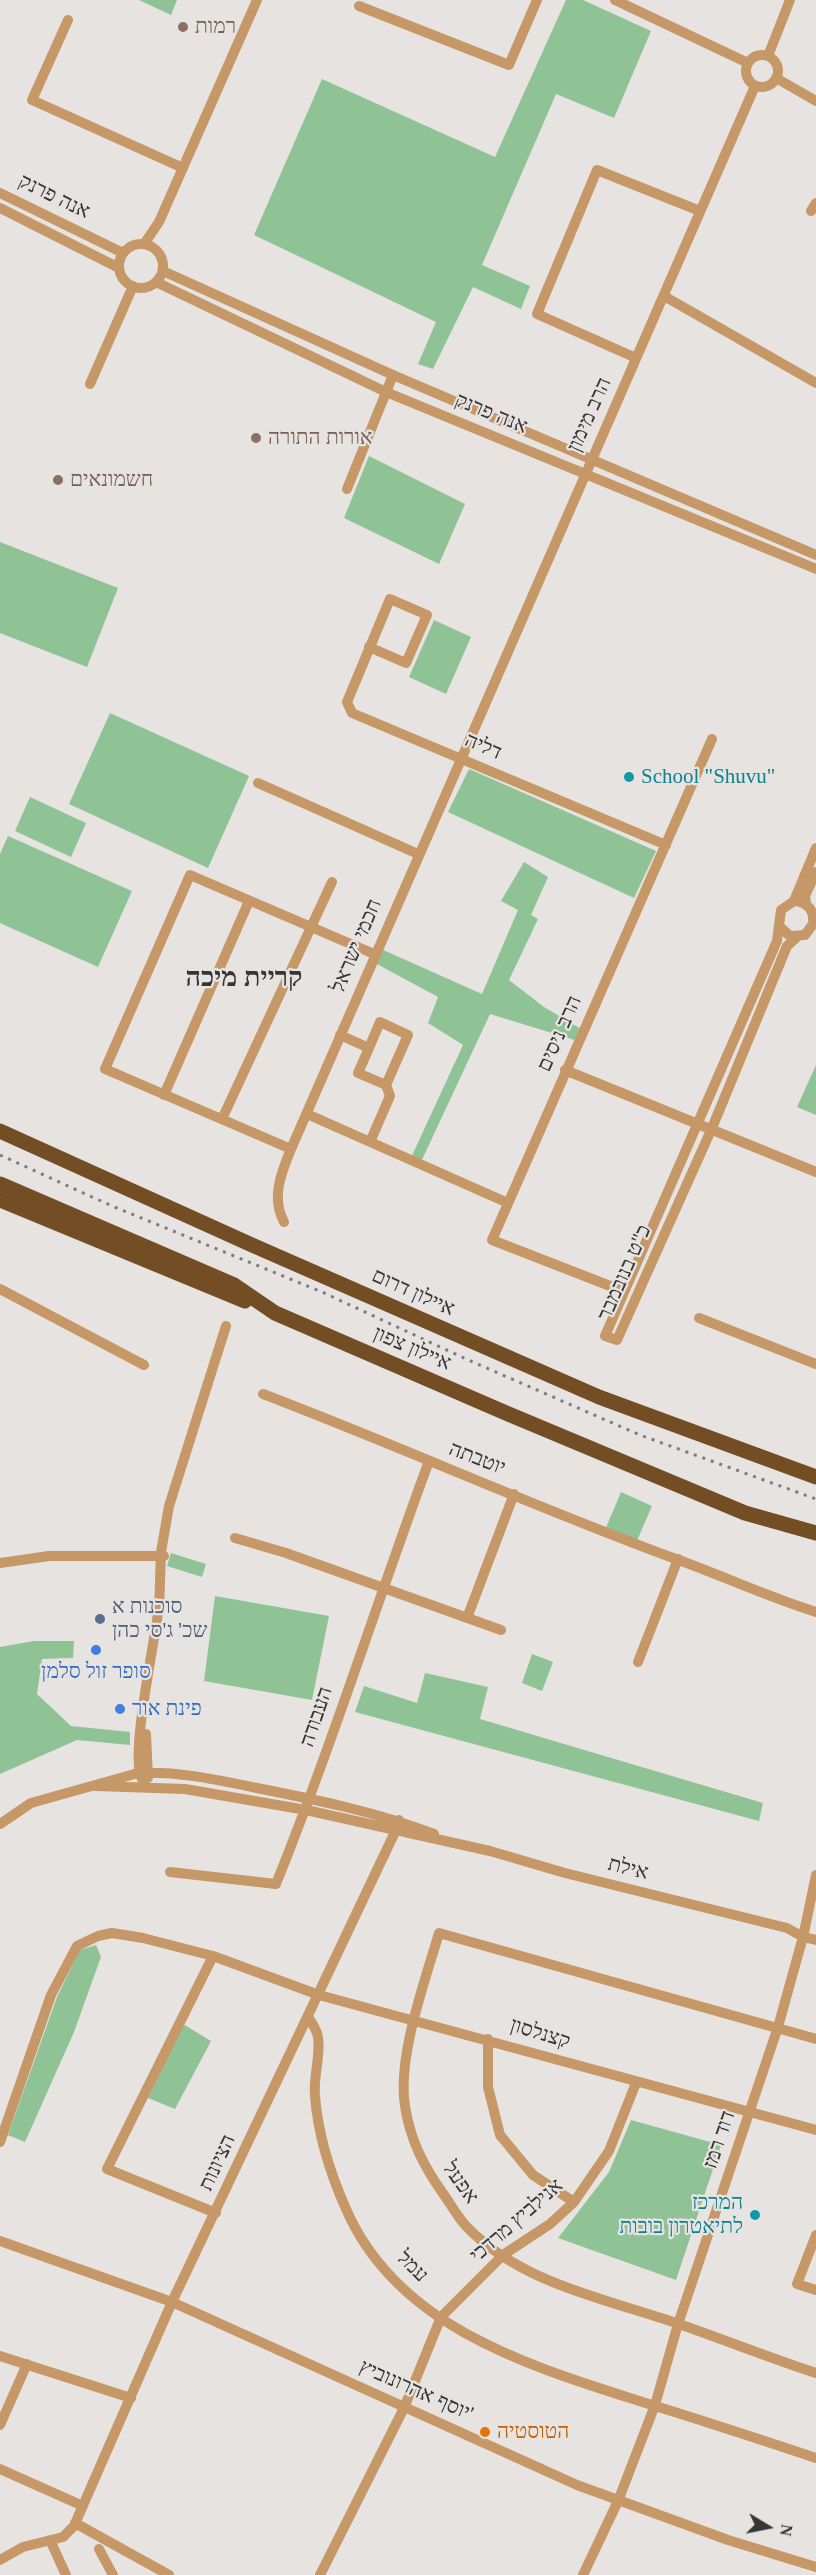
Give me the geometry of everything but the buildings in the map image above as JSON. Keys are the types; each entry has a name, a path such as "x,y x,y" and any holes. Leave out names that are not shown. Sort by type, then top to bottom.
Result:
{"highway":[{"path":"0,1122 166,1207"},
{"name":"איילון דרום","path":"0,1131 166,1207 599,1397 816,1477"},
{"name":"איילון צפון","path":"0,1184 234,1285 275,1313 665,1481 745,1513 813,1533"},
{"path":"0,1200 275,1313"}],"street":[{"path":"144,244 159,222 257,0"},
{"path":"359,6 509,65 537,0"},
{"path":"615,0 748,63"},
{"path":"784,20 790,0"},
{"path":"768,56 795,0"},
{"path":"68,20 32,100 183,168"},
{"path":"748,63 759,55 768,56 776,63 776,78"},
{"path":"748,63 747,79 755,86 765,87 776,78"},
{"path":"776,78 816,101"},
{"name":"הרב מימון","path":"461,759 755,86"},
{"path":"636,358 537,314 597,170 700,211"},
{"name":"אנה פרנק","path":"0,193 123,253"},
{"name":"אנה פרנק","path":"0,208 119,268"},
{"path":"156,250 144,244 129,247 123,253 119,268 125,281 142,288 156,282 163,271 163,263 156,250 159,222"},
{"name":"אנה פרנק","path":"163,271 393,375 816,555"},
{"name":"אנה פרנק","path":"156,282 386,392 816,568"},
{"path":"90,384 133,286"},
{"path":"664,296 816,383"},
{"path":"347,489 393,375"},
{"name":"דליה","path":"369,647 406,663 427,615 390,599 369,647 347,702 352,713 666,845"},
{"name":"הרב ניסים","path":"623,1291 492,1240 712,739"},
{"name":"חכמי ישראל","path":"284,1222 277,1209 278,1195 291,1149 374,954 461,759"},
{"path":"258,783 418,854"},
{"path":"816,848 794,901 781,910 778,920 785,933 816,939"},
{"path":"801,936 813,924 815,918 806,904 805,896 816,872"},
{"path":"291,1149 105,1069 190,875 374,954"},
{"path":"222,1119 332,882"},
{"path":"164,1095 249,901"},
{"path":"794,901 806,904"},
{"name":"כ\"ט בנובמבר","path":"780,927 777,941 605,1336 617,1340 712,1128 787,946 801,936"},
{"path":"370,1142 390,1096 386,1085 408,1035 380,1023 358,1073 386,1085"},
{"path":"340,1035 369,1048"},
{"path":"565,1070 697,1121 816,1172"},
{"path":"307,1114 508,1203"},
{"path":"0,1289 144,1365"},
{"path":"699,1318 816,1365"},
{"path":"147,1788 144,1773 145,1706 159,1611 162,1553 169,1506 226,1326"},
{"name":"יוטבתה","path":"263,1394 514,1494 560,1515 678,1559 770,1597 816,1612"},
{"name":"העבודה","path":"170,1872 276,1884 306,1810 382,1588 429,1461"},
{"path":"467,1618 514,1494"},
{"path":"235,1538 286,1553 501,1630"},
{"path":"0,1563 49,1556 162,1553"},
{"path":"638,1662 678,1559"},
{"path":"144,1773 145,1706"},
{"path":"146,1742 157,1764 172,1774"},
{"path":"0,1824 31,1803 144,1773"},
{"name":"אילת","path":"144,1773 172,1774 309,1798 399,1820 460,1844"},
{"name":"אילת","path":"96,1786 185,1789 306,1810 396,1832 460,1844 565,1873 787,1928 808,1931 816,1940"},
{"name":"הציונות","path":"75,2523 172,2302 396,1832 399,1820"},
{"name":"דוד רמז","path":"583,2575 618,2501 655,2405 678,2324 808,1931 816,1875"},
{"name":"קצנלסון","path":"0,2142 51,1995 77,1947 98,1936 112,1933 143,1938 213,1956 319,1995 413,2021 488,2038 636,2083 750,2110 816,2130"},
{"name":"אפעל","path":"778,2027 438,1933 413,2021 407,2059 405,2104 417,2153 466,2226 503,2255 533,2273 578,2292 678,2324 816,2373"},
{"path":"213,1956 107,2169 216,2213"},
{"name":"עמל","path":"308,2017 318,2038 314,2086 322,2144 336,2188 353,2227 380,2264 407,2293 441,2317 503,2354 816,2458"},
{"path":"778,2027 816,2039"},
{"path":"488,2038 488,2087 500,2135 533,2175 574,2202"},
{"name":"אנילביץ מרדכי","path":"320,2575 404,2408 441,2317 503,2255 550,2224 574,2202 609,2151 636,2083"},
{"path":"816,2235 797,2284 816,2290"},
{"name":"יוסף אהרונוביץ'","path":"1,2242 172,2302 404,2408 618,2501 728,2540 816,2567"},
{"path":"0,2356 130,2398"},
{"path":"0,2425 27,2364"},
{"path":"0,2469 83,2506"},
{"path":"0,2560 23,2547 65,2535 75,2523 169,2575"},
{"path":"50,2540 66,2575"},
{"path":"99,2549 113,2575"}],"green space":[{"path":"139,0 177,0 171,15"},
{"path":"566,0 583,0 651,31 614,118 556,94 482,265 530,286 521,309 473,287 433,369 418,364 436,322 254,235 322,79 495,157"},
{"path":"369,456 465,504 439,564 344,518"},
{"path":"0,542 118,588 87,667 0,633"},
{"path":"434,620 471,637 446,694 409,677"},
{"path":"110,713 249,776 208,868 69,804"},
{"path":"469,769 656,851 634,898 448,812"},
{"path":"30,797 86,823 71,857 15,831"},
{"path":"8,836 132,891 98,967 0,923 0,854"},
{"path":"524,862 548,877 531,915 538,919 509,980 544,1007 583,1030 578,1041 490,1014 420,1164 410,1160 463,1045 428,1023 438,997 375,963 381,949 482,994 518,910 501,901"},
{"path":"816,1065 816,1115 797,1107"},
{"path":"621,1492 652,1506 636,1543 605,1530"},
{"path":"171,1553 206,1564 202,1577 167,1566"},
{"path":"215,1596 329,1616 312,1700 204,1681"},
{"path":"34,1641 74,1641 73,1658 42,1659 37,1694 71,1726 130,1732 130,1745 77,1740 0,1774 0,1647"},
{"path":"532,1654 553,1662 542,1691 522,1683"},
{"path":"425,1673 488,1687 480,1719 763,1803 759,1821 355,1712 364,1686 417,1703"},
{"path":"96,1945 101,1957 74,2032 25,2142 8,2135 57,1997 80,1950"},
{"path":"183,2024 211,2041 175,2109 148,2098"},
{"path":"631,2120 721,2145 676,2280 558,2238 609,2172"}],"railway":[{"path":"0,1155 112,1206 322,1292 466,1359 640,1435 816,1499"}],"place":[{"name":"רמות","path":"183,27"},
{"name":"אורות התורה","path":"256,438"},
{"name":"חשמונאים","path":"58,480"},
{"name":"School \"Shuvu\"","path":"629,777"},
{"name":"סוכנות א שכ' ג'סי כהן","path":"100,1619"},
{"name":"סופר זול סלמן","path":"96,1650"},
{"name":"פינת אור","path":"120,1709"},
{"name":"המרכז לתיאטרון בובות","path":"755,2215"},
{"name":"הטוסטיה","path":"485,2432"}],"district":[{"name":"קריית מיכה","path":"244,979"}]}
